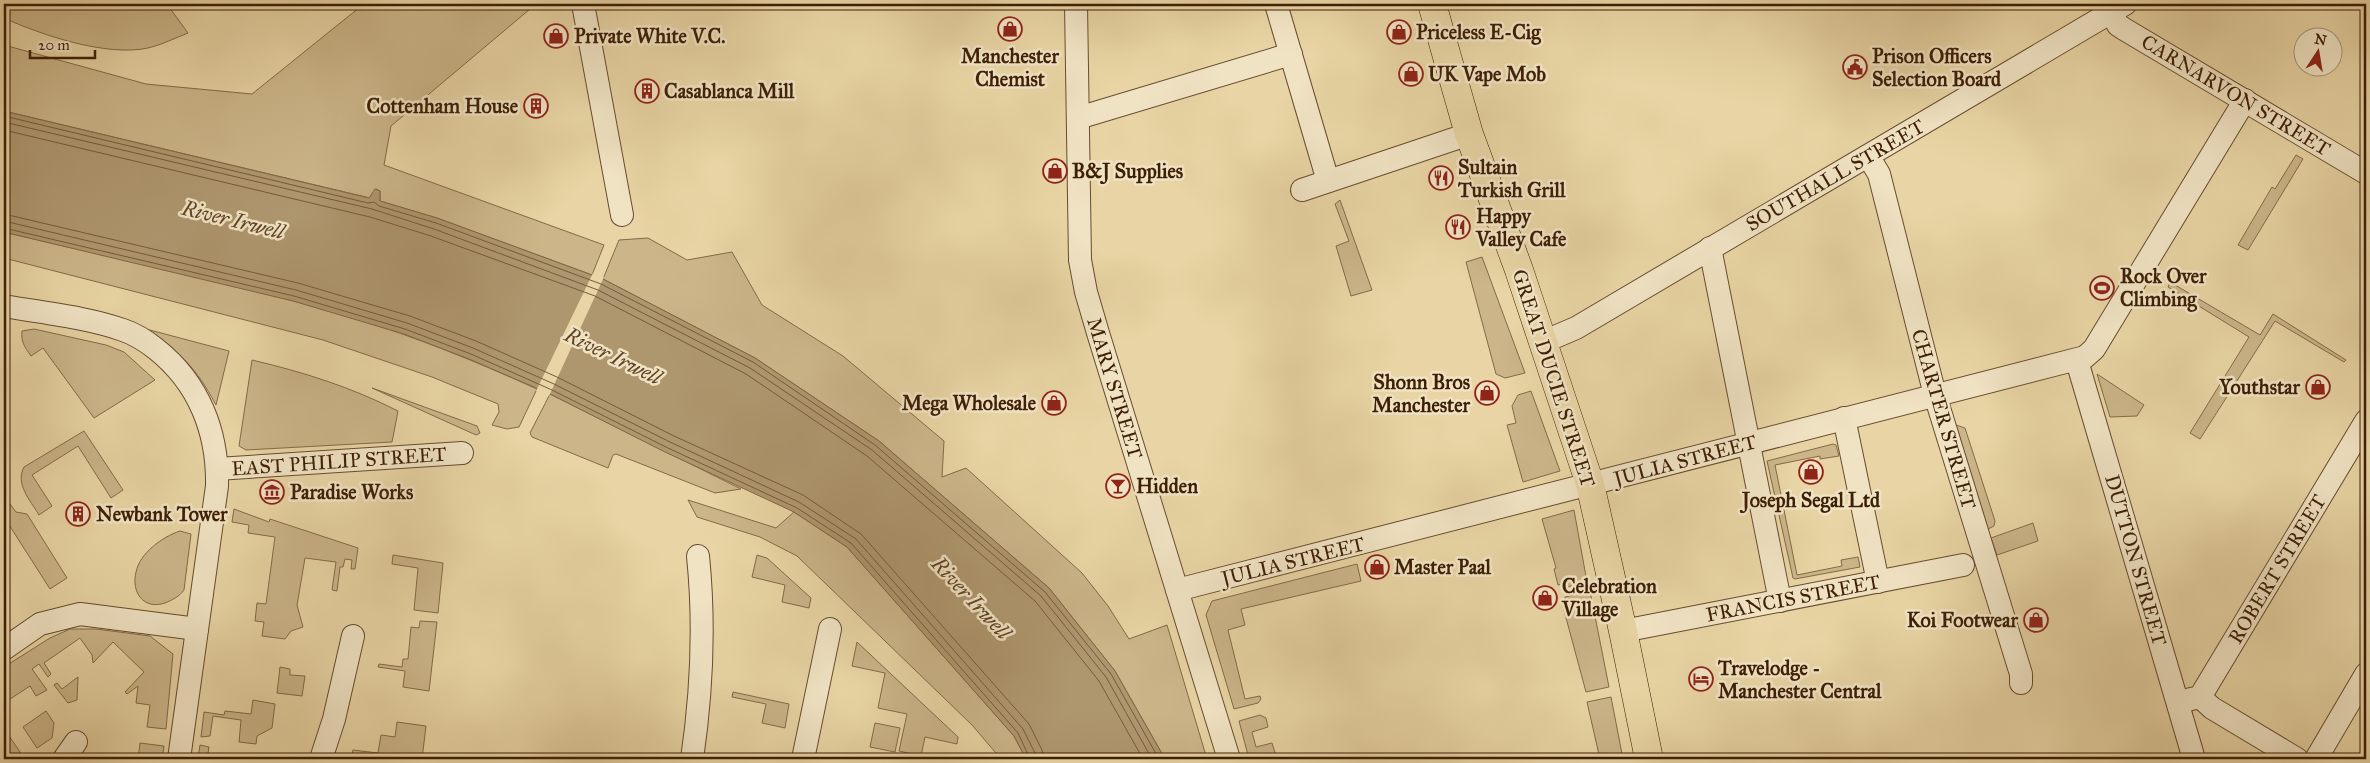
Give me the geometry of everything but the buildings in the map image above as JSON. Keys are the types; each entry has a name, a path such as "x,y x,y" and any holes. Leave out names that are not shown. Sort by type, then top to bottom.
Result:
{"highway":[{"name":"GREAT DUCIE STREET","path":"1432,4 1470,134 1544,342 1590,484 1624,631 1649,759"}],"street":[{"path":"583,4 622,215"},
{"name":"MARY STREET","path":"1076,4 1080,260 1086,292 1229,759"},
{"path":"1276,4 1328,181"},
{"name":"CARNARVON STREET","path":"2118,8 2118,25 2124,29 2366,173"},
{"name":"SOUTHALL STREET","path":"1544,342 1565,334 2118,8"},
{"path":"1078,118 1290,54"},
{"path":"2077,361 2086,357 2094,349 2245,100"},
{"path":"1302,190 1470,134"},
{"name":"CHARTER STREET","path":"1868,156 1880,174 1935,396 2021,674 2021,683"},
{"path":"1710,248 1780,601"},
{"path":"4,306 124,330 143,340 175,366 201,402 213,440 217,469 214,514 179,759"},
{"name":"JULIA STREET","path":"1178,590 1844,418 2077,361"},
{"name":"DUTTON STREET","path":"2077,361 2194,759"},
{"path":"1844,418 1878,582"},
{"name":"ROBERT STREET","path":"2200,697 2366,421"},
{"name":"EAST PHILIP STREET","path":"217,469 462,453"},
{"path":"692,759 700,706 703,634 698,556"},
{"name":"FRANCIS STREET","path":"1624,631 1963,565"},
{"path":"4,649 40,624 80,614 197,629"},
{"path":"803,759 830,629"},
{"path":"321,759 334,719 353,636"},
{"path":"2316,759 2366,674"},
{"path":"2178,702 2200,697 2212,708 2297,759"}],"shaded area":[{"path":"4,4 173,4 169,7 188,33 148,48 113,50 74,43 4,18"},
{"path":"358,4 536,4 391,126 384,165 604,245 592,275 437,218 380,201 380,191 376,189 370,198 4,111 4,45 146,84 252,94 360,7"},
{"path":"2296,155 2303,159 2248,250 2238,245 2272,187 2275,189"},
{"path":"1340,200 1372,290 1351,296 1336,246 1349,241 1335,204"},
{"path":"4,232 310,305 400,333 446,350 537,389 519,427 507,429 492,425 499,412 498,404 432,377 323,340 4,258"},
{"path":"648,238 687,260 732,252 762,305 843,356 944,441 942,477 966,468 1082,573 1108,606 1129,639 1167,625 1207,759 1165,759 1115,671 1049,588 879,441 755,358 603,279 619,240"},
{"path":"1482,257 1525,373 1505,378 1496,374 1466,262"},
{"path":"2170,282 2260,335 2273,314 2346,360 2344,362 2275,321 2200,439 2190,433 2249,337 2168,287"},
{"path":"34,329 106,345 124,352 155,380 94,418 43,348 31,356 25,347 22,331"},
{"path":"146,329 229,351 216,405 201,380 187,362"},
{"path":"252,360 327,381 398,411 392,442 246,450 239,446"},
{"path":"2097,374 2144,405 2137,416 2110,417"},
{"path":"372,388 477,426 480,433 476,435"},
{"path":"1531,391 1560,471 1523,482 1507,425 1516,423 1512,406 1518,395"},
{"path":"550,394 741,489 715,493 616,454 613,455 608,468 532,437 530,433"},
{"path":"1956,425 1965,428 1995,521 1994,526 1988,529"},
{"path":"84,431 123,490 111,498 78,446 32,475 52,506 39,515 22,486 21,480 24,467"},
{"path":"1833,444 1836,445 1839,456 1820,459 1820,456 1775,465 1797,575 1842,566 1841,560 1858,557 1860,567 1795,579 1793,578 1767,461"},
{"path":"4,496 16,512 27,514 67,578 50,589 4,517"},
{"path":"688,500 776,528 794,512 847,547 1014,736 1026,759 1001,759 972,725 797,556 760,537 697,517"},
{"path":"234,509 269,522 270,519 358,548 355,569 351,569 352,560 345,559 343,567 340,567 337,591 332,590 336,562 305,558 297,605 303,627 291,631 285,639 262,636 264,622 255,621 257,603 266,604 275,537 248,533 249,525 232,522"},
{"path":"1574,510 1587,582 1563,588 1562,584 1558,585 1554,569 1556,568 1542,519"},
{"path":"2033,523 2038,541 1997,555 1991,538"},
{"path":"180,531 191,534 184,590 178,596 165,603 158,605 145,602 137,593 135,587 138,565 147,552 159,542"},
{"path":"393,555 443,563 438,613 414,610 418,568 392,564"},
{"path":"757,555 767,558 811,598 809,608 782,602 785,585 752,577"},
{"path":"1357,564 1361,581 1241,609 1245,625 1228,630 1245,699 1260,696 1261,699 1258,703 1234,709 1206,615 1212,601"},
{"path":"1590,591 1609,687 1586,692 1562,603 1566,602 1565,597"},
{"path":"420,621 437,622 429,691 403,687 405,671 378,667 379,664 402,667 403,659 408,659 411,627 419,628"},
{"path":"70,629 96,629 150,636 173,654 166,729 147,727 150,705 136,703 138,686 127,694 125,692 144,672 113,642 93,663 92,655 80,638 44,663 51,674 48,677 39,664 32,669 47,690 36,696 30,686 4,703 4,667 50,638"},
{"path":"857,642 958,737 957,744 925,737 921,756 899,751 907,714 878,708 885,673 852,666"},
{"path":"280,667 290,669 290,675 305,676 302,696 277,693"},
{"path":"78,677 77,700 68,703 54,685 57,683 62,689"},
{"path":"733,692 789,704 785,728 762,723 766,704 732,697"},
{"path":"1611,697 1623,759 1600,759 1587,702"},
{"path":"253,700 275,704 272,728 257,736 256,744 239,742 241,720 213,716 210,736 201,737 204,712 224,715 225,711 251,714"},
{"path":"46,711 54,723 52,738 37,748 23,727"},
{"path":"1260,715 1266,718 1268,727 1252,732 1256,747 1272,743 1277,759 1249,759 1239,721"},
{"path":"397,722 426,726 422,759 346,759 351,758 353,750 378,753 381,735 395,737"},
{"path":"875,723 900,728 895,752 870,747"},
{"path":"9,736 25,759 10,759 4,749 4,739"},
{"path":"140,743 164,746 162,759 138,759"},
{"path":"200,745 209,747 207,759 198,759"}],"water":[{"name":"River Irwell","path":"4,111 369,198 375,189 380,191 380,201 437,218 603,279 755,358 879,441 1049,588 1115,671 1165,759 1026,759 1014,736 847,547 794,512 665,452 550,394 469,359 404,334 293,301 4,232"}],"pier":[{"path":"593,273 604,277 549,396 536,391"}],"place":[{"name":"Manchester Chemist","path":"1010,29"},
{"name":"Priceless E-Cig","path":"1399,32"},
{"name":"Private White V.C.","path":"556,36"},
{"name":"Prison Officers Selection Board","path":"1855,67"},
{"name":"UK Vape Mob","path":"1411,74"},
{"name":"Casablanca Mill","path":"647,91"},
{"name":"Cottenham House","path":"536,106"},
{"name":"B&J Supplies","path":"1055,171"},
{"name":"Sultain Turkish Grill","path":"1441,178"},
{"name":"Happy Valley Cafe","path":"1458,227"},
{"name":"Rock Over Climbing","path":"2102,288"},
{"name":"Youthstar","path":"2318,387"},
{"name":"Shonn Bros Manchester","path":"1487,393"},
{"name":"Mega Wholesale","path":"1054,403"},
{"name":"Joseph Segal Ltd","path":"1811,472"},
{"name":"Hidden","path":"1118,486"},
{"name":"Paradise Works","path":"272,492"},
{"name":"Newbank Tower","path":"78,514"},
{"name":"Master Paal","path":"1377,567"},
{"name":"Celebration Village","path":"1545,598"},
{"name":"Koi Footwear","path":"2036,620"},
{"name":"Travelodge - Manchester Central","path":"1701,679"}]}
